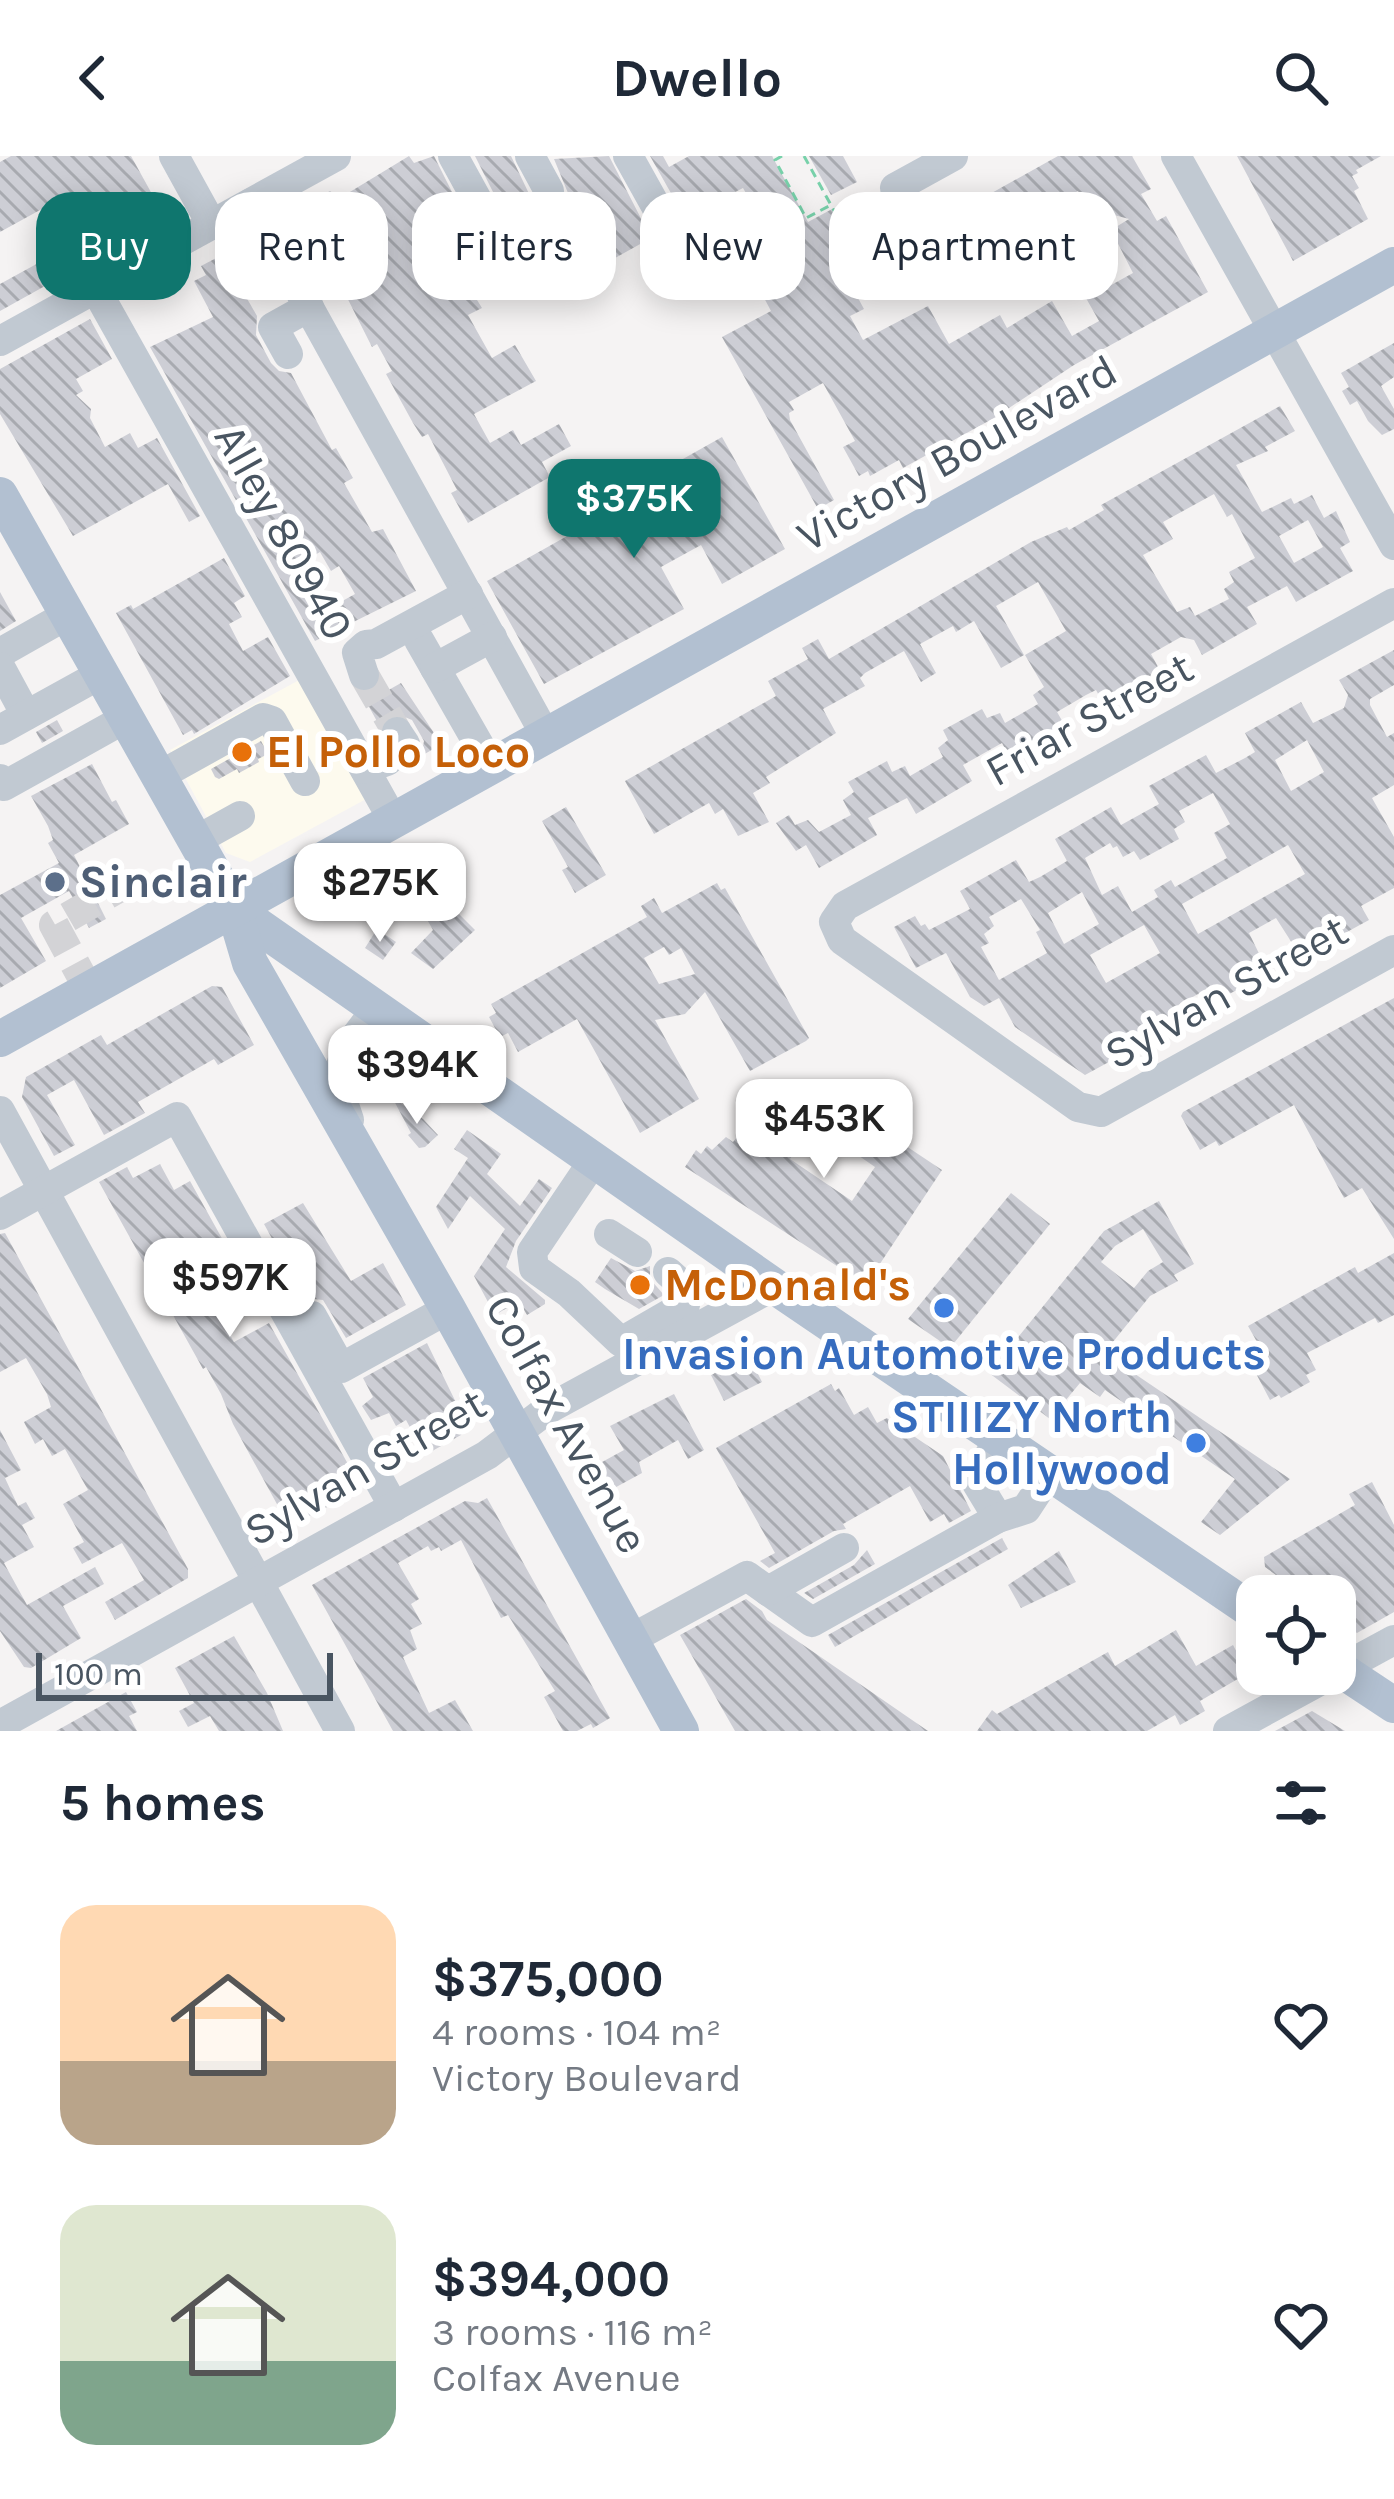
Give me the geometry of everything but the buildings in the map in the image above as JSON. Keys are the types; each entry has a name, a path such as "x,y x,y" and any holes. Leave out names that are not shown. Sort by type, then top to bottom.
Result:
{"main road":[{"name":"Victory Boulevard","path":"0,1039 1394,265"},
{"path":"0,495 234,909 774,1286 1236,1600"},
{"name":"Colfax Avenue","path":"234,909 250,963 681,1731"},
{"path":"1356,1682 1394,1705"}],"street":[{"path":"174,156 212,225"},
{"path":"271,192 336,156"},
{"path":"453,156 473,192"},
{"path":"530,156 549,190"},
{"path":"628,156 648,192"},
{"path":"895,188 953,156"},
{"path":"1176,156 1394,545"},
{"path":"191,236 215,223"},
{"path":"0,341 73,300"},
{"name":"Alley 80940","path":"102,300 393,820"},
{"path":"305,300 546,736"},
{"path":"288,354 273,327 309,307"},
{"path":"364,675 356,653 366,645 468,594"},
{"name":"Friar Street","path":"1101,1112 1078,1107 842,940 834,922 845,906 1394,603"},
{"path":"0,652 68,615"},
{"path":"435,668 492,637"},
{"path":"419,640 491,766"},
{"path":"0,667 13,723 101,674"},
{"path":"0,779 4,786 126,718"},
{"path":"159,776 263,718 272,721 305,781"},
{"path":"365,769 395,755 405,744 398,732"},
{"path":"195,841 241,816"},
{"name":"Sylvan Street","path":"1101,1112 1394,950"},
{"name":"Colfax Avenue","path":"366,1165 341,1098 339,1063 376,1010"},
{"path":"0,1111 340,1731"},
{"path":"0,1215 177,1117 394,1507"},
{"path":"594,1160 532,1252 534,1268 569,1293 621,1342 685,1305 687,1289 668,1272"},
{"path":"609,1234 637,1252"},
{"name":"Sylvan Street","path":"1,1726 487,1455 548,1408 774,1286"},
{"path":"312,1316 341,1368 448,1309"},
{"path":"998,1439 975,1480 998,1518"},
{"path":"631,1639 747,1576 812,1622 998,1518 1026,1509 1049,1474"},
{"path":"768,1591 844,1548"},
{"path":"1356,1660 1394,1640"},
{"path":"1228,1731 1292,1695"}],"path":[{"path":"782,156 775,160 806,218 829,206"},
{"path":"804,156 829,201"}],"shaded area":[{"path":"303,678 368,798 250,862 226,853 170,750"}],"tunnel":[{"path":"364,675 397,732"},
{"path":"89,990 54,925 120,887"}],"place":[{"name":"El Pollo Loco","path":"242,752"},
{"name":"Sinclair","path":"55,882"},
{"name":"McDonald's","path":"640,1285"},
{"name":"Invasion Automotive Products","path":"944,1308"},
{"name":"STIIIZY North Hollywood","path":"1196,1443"}]}
